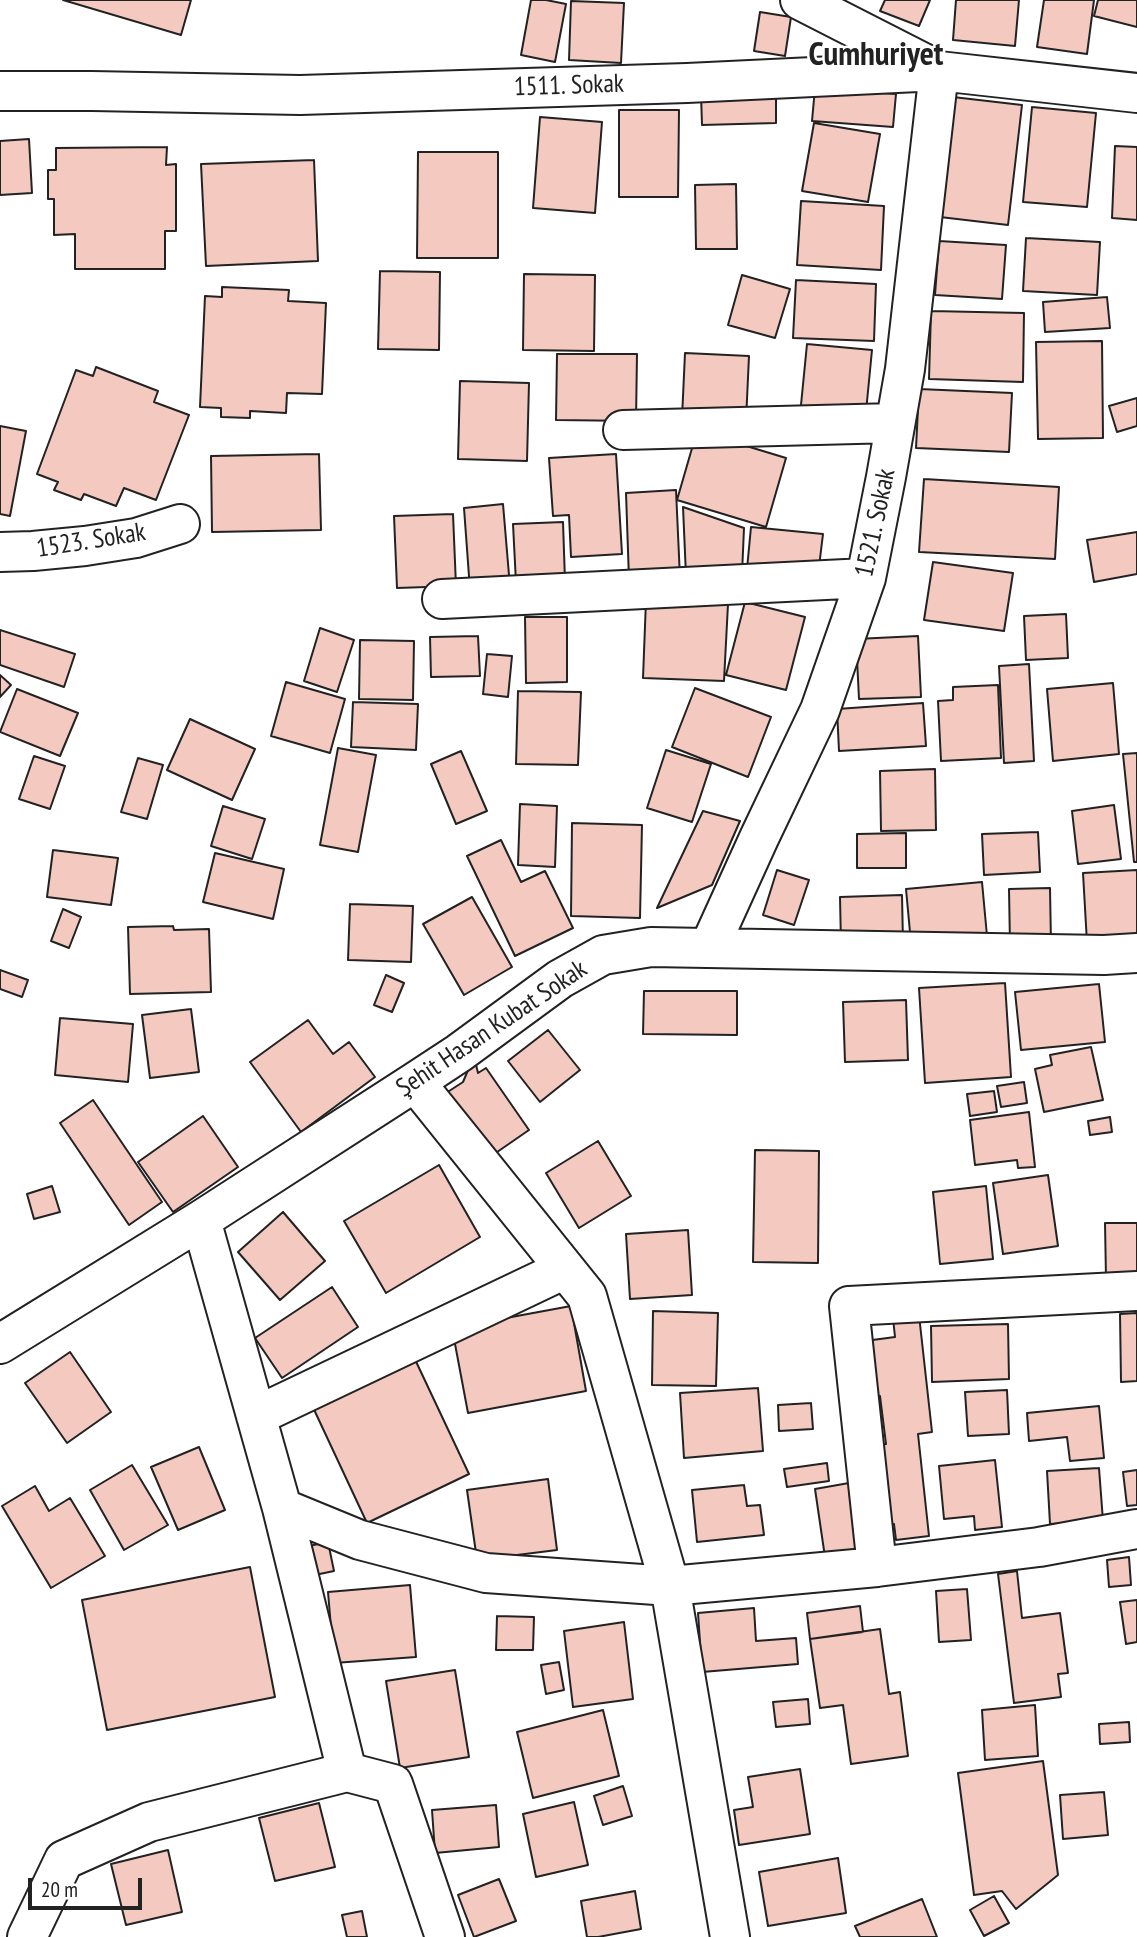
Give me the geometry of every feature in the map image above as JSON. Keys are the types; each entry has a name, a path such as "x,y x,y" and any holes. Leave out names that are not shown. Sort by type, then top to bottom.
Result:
{"street":[{"path":"800,0 939,71"},
{"name":"1511. Sokak","path":"0,91 300,95 687,83 939,71 1137,93"},
{"name":"1521. Sokak","path":"709,948 820,710 866,578 905,369 939,71"},
{"path":"623,430 895,423"},
{"name":"1523. Sokak","path":"0,552 85,546 136,538 180,524"},
{"path":"442,598 866,578"},
{"name":"Şehit Hasan Kubat Sokak","path":"0,1344 201,1220 415,1082 560,979 603,954 651,947 1104,955 1136,959"},
{"path":"415,1082 587,1296 670,1586 730,1937"},
{"path":"201,1220 282,1508 346,1772"},
{"path":"256,1416 565,1269"},
{"path":"877,1567 849,1306 1137,1292"},
{"path":"282,1508 360,1540 486,1573 670,1586 877,1567 1040,1547 1137,1529"},
{"path":"27,1937 64,1860 149,1822 346,1772 393,1784 445,1937"}],"building":[{"path":"63,0 191,0 181,35"},
{"path":"531,0 566,4 555,62 521,55"},
{"path":"885,0 930,0 919,26 880,11"},
{"path":"956,0 1019,0 1015,46 953,40"},
{"path":"1044,0 1094,0 1087,54 1037,47"},
{"path":"1098,0 1137,0 1137,27 1094,16"},
{"path":"571,1 624,3 621,63 569,60"},
{"path":"760,12 791,17 785,56 754,51"},
{"path":"815,88 896,94 893,127 812,121"},
{"path":"776,93 776,123 702,125 701,95"},
{"path":"953,97 1022,105 1008,225 940,217"},
{"path":"1032,107 1096,113 1087,207 1023,202"},
{"path":"619,110 679,110 678,197 619,197"},
{"path":"540,117 602,122 595,213 533,208"},
{"path":"814,123 880,134 868,202 802,191"},
{"path":"29,139 32,193 0,195 0,141"},
{"path":"1115,146 1137,147 1137,220 1112,218"},
{"path":"167,147 166,165 176,164 176,231 165,231 165,269 75,269 75,234 54,235 54,199 48,199 48,170 56,170 56,148"},
{"path":"418,152 498,152 498,258 417,258"},
{"path":"314,160 318,261 206,266 201,164"},
{"path":"736,184 737,249 696,249 695,185"},
{"path":"801,201 884,206 881,270 797,265"},
{"path":"1026,238 1100,242 1097,295 1023,291"},
{"path":"939,241 1006,245 1002,299 935,295"},
{"path":"380,271 440,272 439,350 378,349"},
{"path":"524,274 595,275 594,351 523,350"},
{"path":"742,275 790,289 775,338 728,325"},
{"path":"796,280 876,284 874,341 793,338"},
{"path":"222,287 289,290 288,301 326,303 322,394 287,393 286,413 250,411 250,418 221,417 221,408 200,407 205,296 222,297"},
{"path":"1107,297 1110,328 1045,332 1043,302"},
{"path":"931,311 1024,313 1023,382 929,379"},
{"path":"1102,341 1103,438 1038,439 1036,342"},
{"path":"807,344 872,350 865,422 800,415"},
{"path":"685,353 749,356 746,421 682,418"},
{"path":"557,354 637,354 636,421 556,420"},
{"path":"96,367 158,391 154,402 189,415 156,500 124,488 116,506 84,494 81,500 54,490 58,482 37,474 76,370 93,376"},
{"path":"460,381 529,383 527,461 458,459"},
{"path":"919,389 1012,393 1009,452 916,448"},
{"path":"1137,398 1137,426 1117,432 1109,406"},
{"path":"0,426 26,431 10,516 0,514"},
{"path":"697,431 786,458 766,527 677,500"},
{"path":"319,454 321,530 212,532 211,456"},
{"path":"616,454 622,554 571,557 569,515 553,516 549,458"},
{"path":"924,479 1059,487 1055,559 919,552"},
{"path":"676,490 680,578 629,580 626,493"},
{"path":"503,504 510,587 470,590 464,508"},
{"path":"683,507 744,528 742,574 686,576"},
{"path":"453,514 456,586 397,588 394,516"},
{"path":"563,522 565,581 516,583 513,524"},
{"path":"751,527 823,534 818,575 747,569"},
{"path":"1137,532 1137,574 1094,582 1087,540"},
{"path":"933,562 1013,573 1004,631 924,620"},
{"path":"646,600 728,604 724,681 643,678"},
{"path":"745,602 805,617 786,690 726,675"},
{"path":"1066,614 1068,658 1026,660 1024,616"},
{"path":"525,617 567,617 567,682 526,683"},
{"path":"320,628 354,640 337,692 304,681"},
{"path":"0,630 75,654 64,687 0,665"},
{"path":"478,636 480,676 431,677 430,637"},
{"path":"918,636 921,697 859,699 856,639"},
{"path":"360,640 414,641 413,700 359,699"},
{"path":"487,654 512,656 508,697 483,694"},
{"path":"1029,664 1034,761 1004,763 999,666"},
{"path":"0,675 11,685 0,697"},
{"path":"286,682 345,699 330,753 271,736"},
{"path":"1113,683 1119,754 1053,761 1047,689"},
{"path":"998,685 1001,758 941,761 938,701 953,700 953,687"},
{"path":"695,688 771,717 748,777 672,747"},
{"path":"17,689 78,713 60,756 0,732"},
{"path":"518,691 581,692 578,765 516,764"},
{"path":"353,702 418,704 416,750 351,747"},
{"path":"923,703 926,746 839,751 837,709"},
{"path":"190,719 255,749 232,800 167,770"},
{"path":"338,748 376,755 358,852 320,845"},
{"path":"666,750 711,764 692,822 647,808"},
{"path":"461,751 487,811 456,824 431,764"},
{"path":"1137,753 1137,862 1134,862 1123,754"},
{"path":"34,756 65,766 50,809 19,799"},
{"path":"138,758 163,765 147,819 121,812"},
{"path":"935,769 936,830 881,831 880,771"},
{"path":"520,804 557,806 555,867 518,865"},
{"path":"1114,805 1121,859 1078,864 1072,811"},
{"path":"223,806 265,819 252,859 211,846"},
{"path":"703,811 740,821 712,885 657,908"},
{"path":"572,823 642,825 640,918 571,916"},
{"path":"1038,832 1040,872 984,875 982,834"},
{"path":"906,833 906,868 857,868 857,834"},
{"path":"501,840 521,882 545,871 573,928 515,956 467,856"},
{"path":"53,850 118,858 111,905 47,897"},
{"path":"215,853 284,869 273,919 203,902"},
{"path":"777,870 809,880 794,925 763,915"},
{"path":"1137,870 1137,940 1087,943 1083,873"},
{"path":"982,882 987,936 911,943 906,889"},
{"path":"1050,888 1051,944 1010,945 1009,889"},
{"path":"902,895 903,943 841,945 840,897"},
{"path":"472,897 512,967 464,995 423,924"},
{"path":"350,904 413,906 411,962 348,960"},
{"path":"63,909 81,917 69,948 51,941"},
{"path":"173,926 174,930 209,929 211,992 130,994 128,927"},
{"path":"0,970 28,980 22,997 0,989"},
{"path":"386,975 404,983 392,1012 374,1005"},
{"path":"1005,983 1011,1077 925,1083 919,988"},
{"path":"1099,984 1105,1042 1021,1050 1015,992"},
{"path":"644,991 737,991 737,1035 643,1034"},
{"path":"906,1000 908,1060 845,1062 843,1002"},
{"path":"191,1009 199,1072 150,1078 142,1015"},
{"path":"60,1018 133,1024 128,1082 55,1075"},
{"path":"308,1020 333,1054 349,1042 375,1077 301,1132 250,1062"},
{"path":"548,1030 580,1070 540,1102 508,1061"},
{"path":"1091,1047 1103,1100 1044,1112 1035,1069 1052,1065 1050,1055"},
{"path":"474,1056 478,1073 486,1068 529,1130 487,1159 443,1095 463,1082"},
{"path":"1024,1082 1027,1103 1001,1107 997,1086"},
{"path":"994,1091 997,1112 970,1116 967,1094"},
{"path":"93,1100 162,1202 129,1225 60,1123"},
{"path":"1029,1112 1035,1167 1018,1168 1017,1160 975,1165 970,1120"},
{"path":"203,1116 238,1167 173,1212 138,1162"},
{"path":"1110,1117 1112,1132 1090,1135 1088,1121"},
{"path":"598,1141 631,1196 579,1228 546,1173"},
{"path":"755,1150 819,1151 818,1263 753,1262"},
{"path":"439,1165 480,1237 386,1293 344,1221"},
{"path":"1048,1175 1058,1246 1003,1254 993,1183"},
{"path":"52,1186 60,1212 34,1219 27,1194"},
{"path":"986,1186 993,1259 940,1264 933,1192"},
{"path":"283,1212 325,1261 280,1300 238,1252"},
{"path":"1105,1223 1137,1223 1137,1278 1106,1278"},
{"path":"688,1230 692,1295 630,1299 626,1234"},
{"path":"332,1287 358,1327 282,1378 255,1338"},
{"path":"571,1306 586,1391 468,1413 452,1328"},
{"path":"653,1311 718,1313 716,1386 652,1385"},
{"path":"1137,1313 1137,1381 1121,1382 1120,1314"},
{"path":"919,1315 932,1432 918,1434 929,1536 896,1540 894,1524 878,1526 869,1446 886,1444 880,1396 871,1397 865,1341 895,1337 893,1318"},
{"path":"1008,1324 1009,1379 932,1382 931,1326"},
{"path":"70,1352 111,1412 67,1443 25,1383"},
{"path":"412,1353 469,1474 367,1523 310,1401"},
{"path":"758,1388 763,1451 684,1458 680,1393"},
{"path":"1007,1390 1009,1434 968,1436 965,1392"},
{"path":"811,1403 813,1429 779,1431 778,1405"},
{"path":"1099,1406 1104,1458 1070,1461 1067,1437 1029,1441 1027,1413"},
{"path":"199,1447 225,1510 178,1530 151,1467"},
{"path":"995,1460 1002,1527 975,1530 974,1516 944,1519 939,1466"},
{"path":"827,1463 829,1481 787,1487 784,1469"},
{"path":"132,1465 168,1525 124,1550 90,1490"},
{"path":"1099,1468 1103,1521 1050,1524 1047,1471"},
{"path":"1137,1470 1137,1505 1127,1506 1123,1472"},
{"path":"548,1479 557,1550 477,1560 467,1490"},
{"path":"849,1483 859,1559 826,1564 815,1489"},
{"path":"744,1485 747,1506 760,1505 764,1535 697,1542 692,1490"},
{"path":"35,1486 49,1511 70,1498 105,1556 51,1588 2,1506"},
{"path":"328,1542 334,1571 310,1576 304,1547"},
{"path":"1129,1557 1131,1585 1109,1587 1107,1560"},
{"path":"250,1567 275,1697 107,1730 82,1600"},
{"path":"1017,1571 1022,1618 1060,1613 1068,1673 1058,1674 1061,1697 1014,1703 998,1574"},
{"path":"410,1585 416,1657 334,1663 328,1592"},
{"path":"967,1589 971,1640 939,1642 936,1591"},
{"path":"1137,1600 1137,1642 1126,1644 1120,1602"},
{"path":"860,1606 863,1632 810,1639 807,1613"},
{"path":"754,1608 756,1641 796,1638 798,1664 702,1672 698,1613"},
{"path":"497,1616 534,1617 533,1650 496,1650"},
{"path":"624,1622 633,1699 573,1707 564,1631"},
{"path":"880,1629 889,1694 900,1692 908,1756 851,1764 843,1705 820,1708 810,1639"},
{"path":"559,1662 564,1690 546,1694 541,1665"},
{"path":"455,1670 469,1757 400,1768 386,1681"},
{"path":"808,1699 810,1724 776,1727 773,1702"},
{"path":"1035,1705 1038,1756 985,1760 982,1710"},
{"path":"603,1710 619,1776 533,1798 517,1732"},
{"path":"1129,1722 1130,1742 1100,1744 1099,1724"},
{"path":"1043,1761 1058,1875 1016,1909 1002,1891 974,1895 958,1773"},
{"path":"800,1769 810,1834 739,1845 734,1810 753,1807 748,1777"},
{"path":"623,1786 632,1816 603,1825 594,1796"},
{"path":"1104,1792 1108,1835 1063,1839 1060,1795"},
{"path":"574,1802 588,1865 536,1877 523,1814"},
{"path":"319,1803 335,1867 275,1881 259,1818"},
{"path":"496,1805 499,1847 435,1853 432,1810"},
{"path":"168,1850 182,1912 126,1925 111,1864"},
{"path":"838,1858 846,1913 768,1926 759,1872"},
{"path":"499,1879 516,1921 474,1937 458,1895"},
{"path":"635,1891 641,1929 587,1937 581,1901"},
{"path":"994,1896 1009,1923 984,1936 970,1910"},
{"path":"922,1899 937,1937 860,1937 855,1926"},
{"path":"362,1911 367,1937 347,1937 342,1915"}],"district":[{"name":"Cumhuriyet","path":"876,56"}]}
